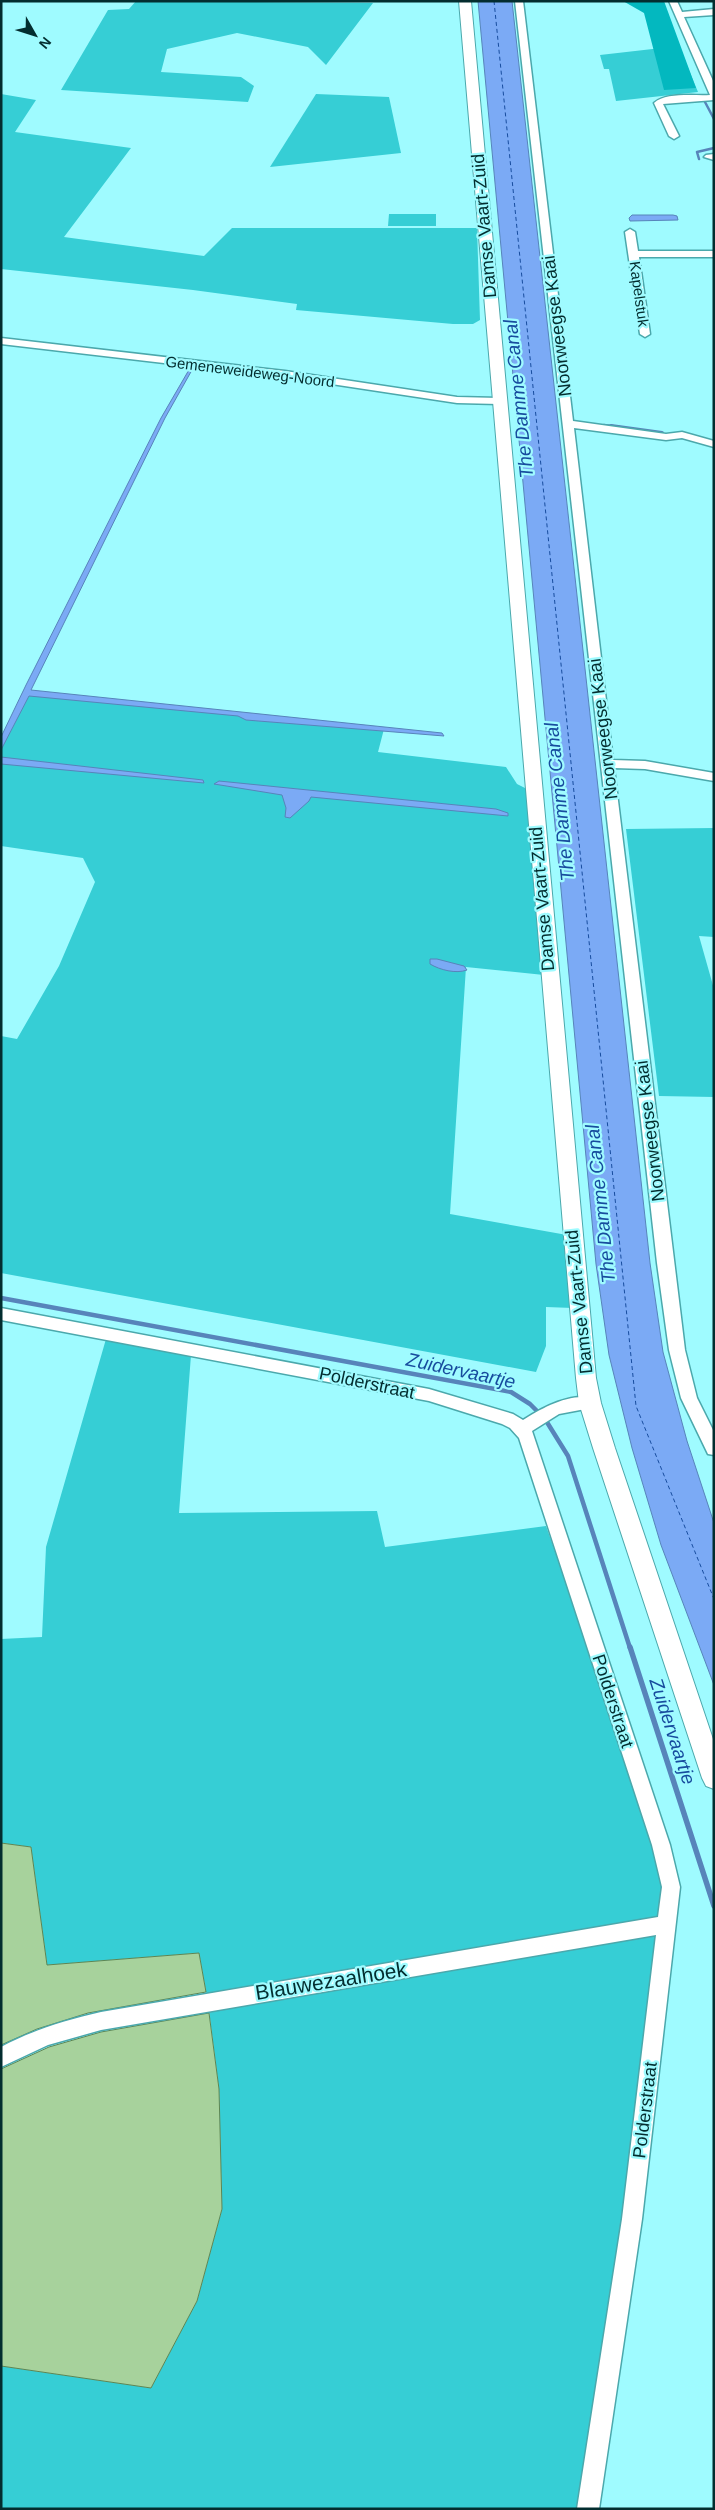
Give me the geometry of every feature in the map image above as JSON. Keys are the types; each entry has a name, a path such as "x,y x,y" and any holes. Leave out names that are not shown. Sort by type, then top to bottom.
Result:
{"street":[{"name":"Damse Vaart-Zuid","path":"465,1 582,1349 590,1403 662,1628 714,1778"},
{"name":"Noorweegse Kaai","path":"519,1 607,764 678,1350 689,1398 714,1449"},
{"path":"673,1 681,15 714,95 660,101 658,105 674,136"},
{"path":"681,15 714,12"},
{"name":"Kapelstuk","path":"630,232 645,334"},
{"name":"Kapelstuk","path":"633,254 714,254"},
{"name":"Gemeneweideweg-Noord","path":"1,341 128,358 285,374 457,400 499,401"},
{"path":"568,424 666,437 682,436 714,444"},
{"path":"607,764 652,766 714,777"},
{"name":"Polderstraat","path":"1,1314 325,1374 430,1396 497,1415 527,1426 662,1845 671,1887 632,2219 588,2509"},
{"path":"527,1426 553,1410 590,1403"},
{"name":"Blauwezaalhoek","path":"1,2058 16,2048 84,2026 253,1994 667,1924"}],"shaded area":[{"path":"136,1 373,3 326,65 308,47 237,33 167,49 161,72 241,77 254,86 248,102 61,90 108,10 129,9"},
{"path":"623,1 664,1 696,88 664,90 644,13"},
{"path":"679,46 698,92 616,101 609,69 604,69 600,55"},
{"path":"1,94 36,100 15,132 131,148 64,237 204,256 232,228 477,228 480,320 473,324 453,324 296,310 297,304 193,290 1,269"},
{"path":"316,94 389,97 401,153 270,167"},
{"path":"389,214 436,214 436,226 388,226"},
{"path":"28,693 384,729 378,752 506,767 517,784 529,790 544,975 466,967 450,1214 567,1235 573,1308 546,1307 546,1346 536,1372 1,1273 1,1036 17,1039 59,966 95,882 83,858 1,846 1,742"},
{"path":"714,828 714,937 699,936 714,989 714,1097 659,1096 626,829"},
{"path":"106,1339 191,1355 179,1513 377,1511 385,1547 546,1526 661,1845 671,1887 588,2509 1,2509 1,2366 151,2388 197,2301 222,2209 219,2089 208,2003 199,1953 47,1965 31,1847 1,1843 1,1639 42,1637 46,1547"}],"water":[{"name":"The Damme Canal","path":"478,1 512,1 650,1263 663,1352 687,1441 714,1523 714,1685 661,1545 632,1448 609,1355 596,1264"},
{"path":"632,215 673,215 677,216 678,220 630,221 629,218"},
{"path":"190,368 192,370 165,418 31,690 442,733 444,736 246,720 238,716 29,696 1,750 1,737 26,685 161,418"},
{"path":"1,757 203,780 204,783 1,764"},
{"path":"219,781 496,809 508,813 508,816 311,797 290,818 285,817 286,808 282,795 214,784"},
{"path":"430,959 464,966 467,970 458,972 443,970 430,964"}],"building":[{"path":"1,1843 31,1847 47,1965 199,1953 206,1992 88,2013 37,2029 1,2045"},
{"path":"209,2013 219,2089 222,2209 197,2301 151,2388 1,2366 1,2069 49,2047 101,2032"}],"waterway":[{"path":"705,102 714,119"},
{"path":"699,159 697,152 714,148"},
{"path":"604,425 620,427"},
{"path":"611,426 662,433"},
{"name":"Zuidervaartje","path":"1,1298 511,1392 530,1404 545,1419 568,1456 630,1648"},
{"name":"Zuidervaartje","path":"630,1647 714,1906"}],"ferry route":[{"path":"494,1 636,1406 714,1599"}]}
